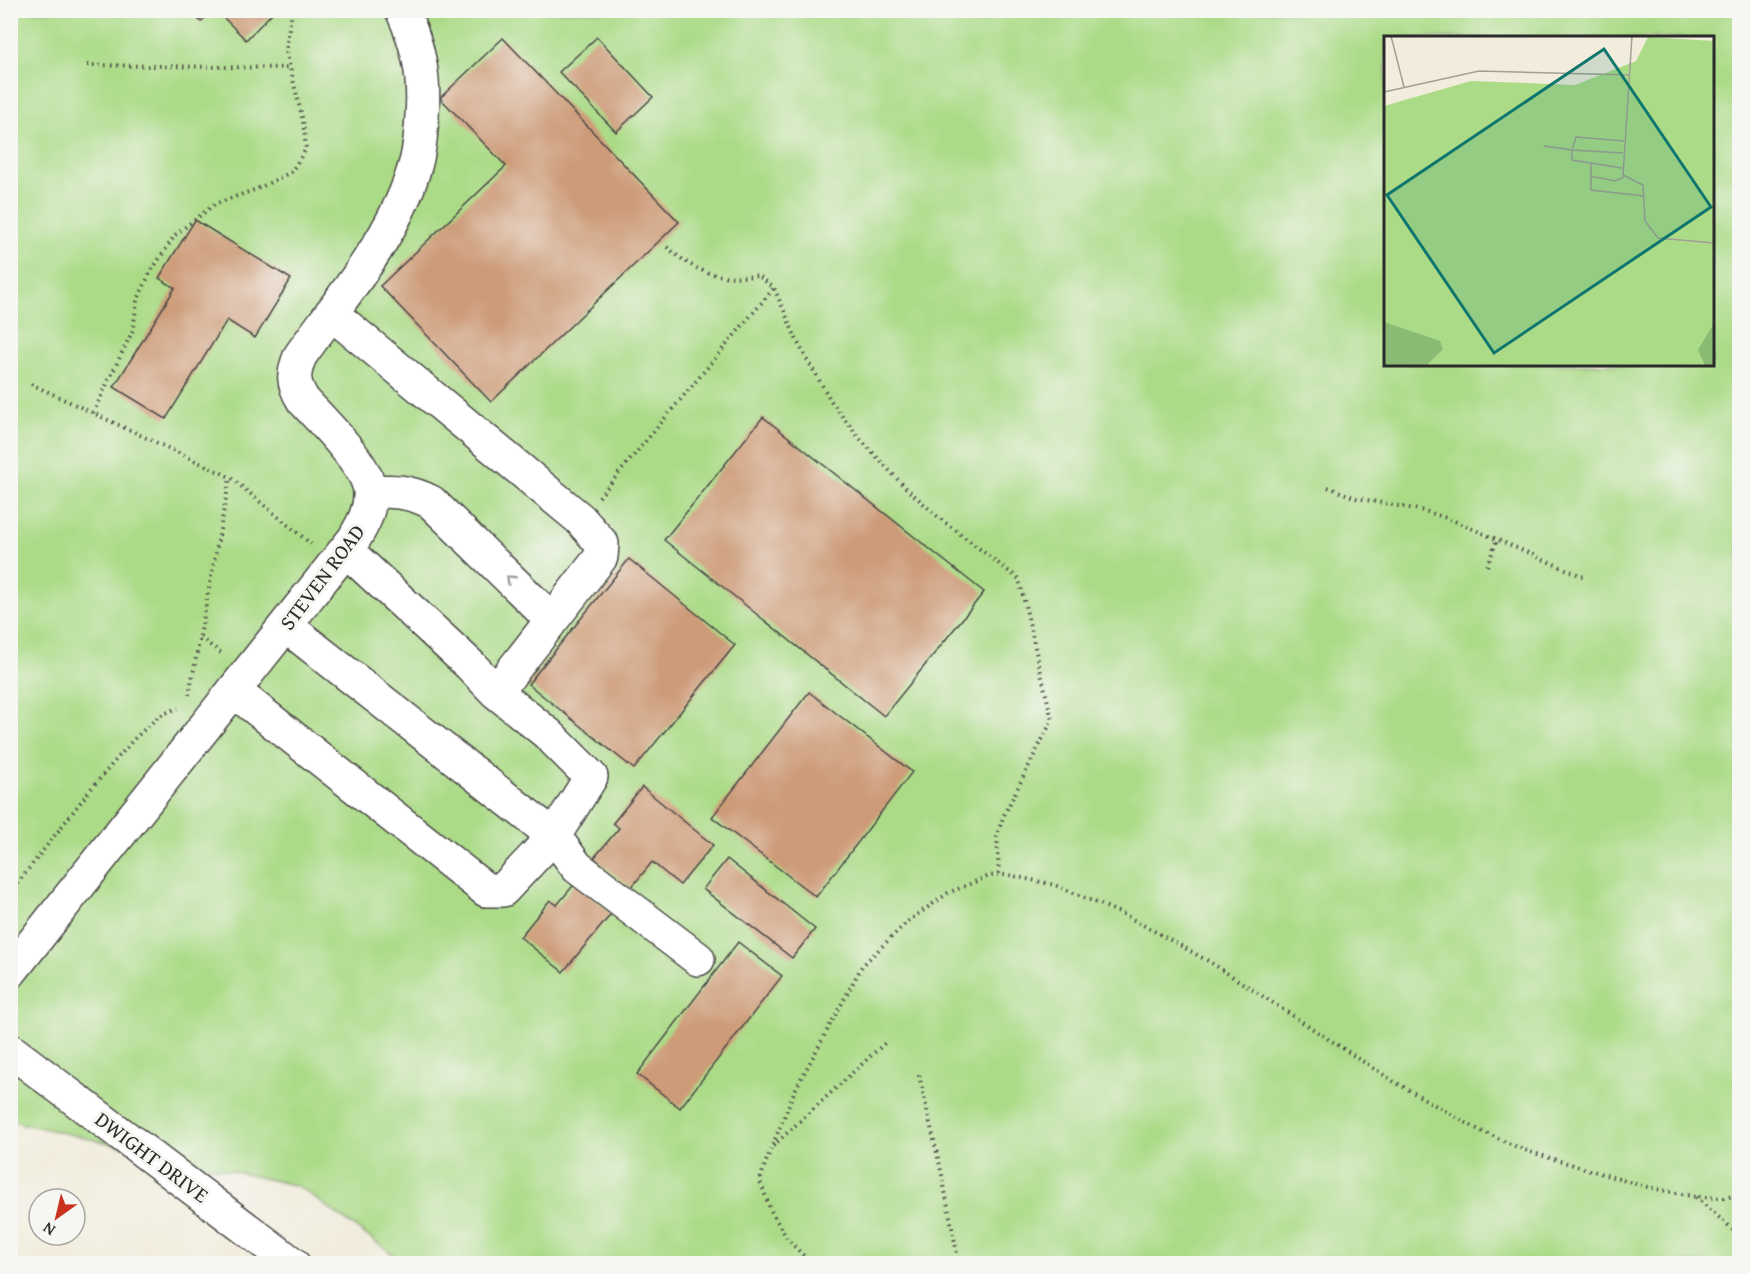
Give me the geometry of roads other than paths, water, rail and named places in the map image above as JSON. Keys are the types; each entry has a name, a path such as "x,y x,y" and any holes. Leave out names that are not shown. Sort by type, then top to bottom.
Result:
{"street":[{"path":"402,10 422,68 424,90 416,164 405,196 379,245 300,356 294,372 296,389 362,468 370,491 402,491 431,502 552,620"},
{"path":"331,313 580,519 602,544 601,557 496,692"},
{"name":"STEVEN ROAD","path":"10,972 340,557 366,519 370,491"},
{"path":"234,691 486,890 503,890 554,836 591,777 548,734 496,692 470,665 340,557"},
{"path":"286,626 554,836 577,867 698,959"},
{"name":"DWIGHT DRIVE","path":"10,1050 293,1263"}]}
